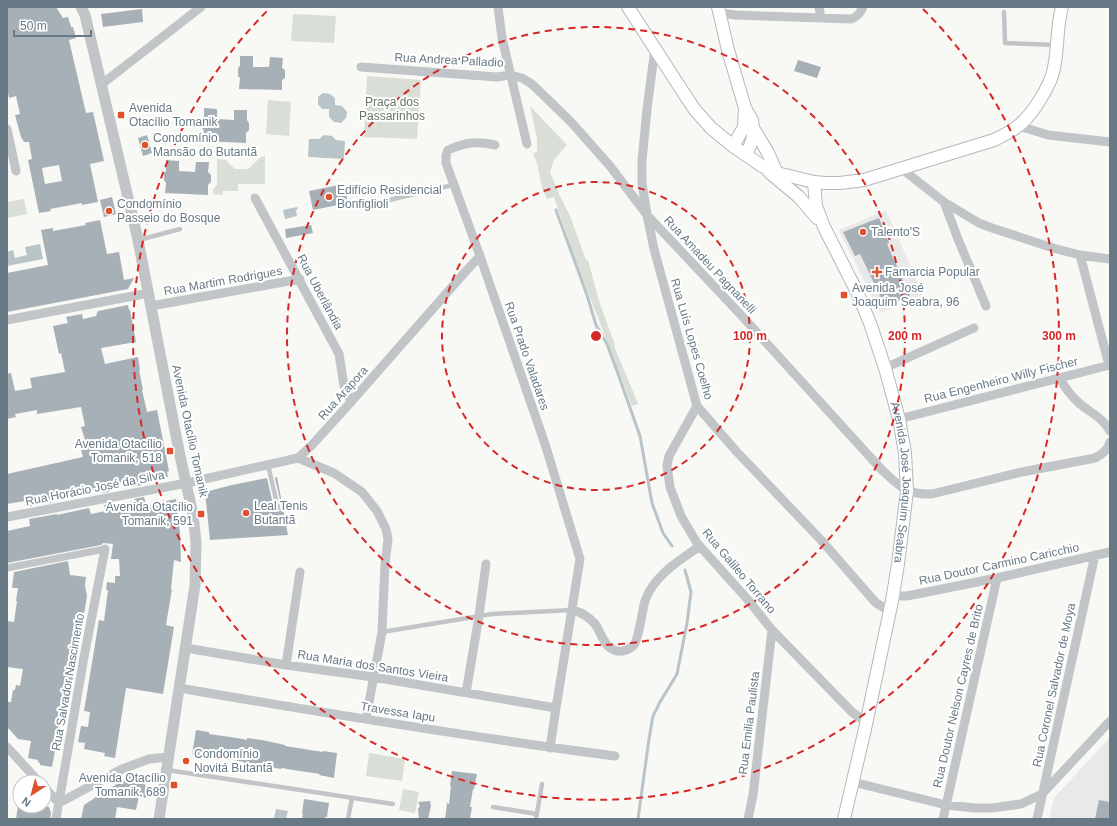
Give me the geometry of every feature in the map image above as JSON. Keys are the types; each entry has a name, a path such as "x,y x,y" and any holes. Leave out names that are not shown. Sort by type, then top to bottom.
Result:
{"main road":[{"path":"628,7 695,110 711,128 733,146 762,166 777,173 814,182 832,183 864,180 902,169 994,140 1019,126 1030,114 1044,93 1051,79 1055,61 1058,25 1062,7"},
{"path":"719,10 728,50 745,108 752,120 752,141 746,155"},
{"path":"733,146 744,127 745,108"},
{"path":"753,128 767,150 777,173"},
{"name":"Avenida José Joaquim Seabra","path":"762,166 799,198 824,227"},
{"name":"Avenida José Joaquim Seabra","path":"814,182 816,206 824,227 857,292 870,323 885,368 899,419 905,453 907,491 898,564 890,611 844,819"}],"street":[{"name":"Avenida Otacílio Tomanik","path":"81,7 85,15 102,84 138,240 187,482 196,542 195,585 159,819"},
{"path":"102,84 201,7"},
{"path":"498,7 502,38 527,144"},
{"path":"819,7 821,18"},
{"path":"719,10 736,15 851,19 860,13 863,7"},
{"name":"Rua Luís Lopes Coelho","path":"655,48 646,109 642,160 642,183 656,257 697,406 736,451 821,540 876,603 890,611"},
{"name":"Rua Andrea Palladio","path":"361,67 497,77 510,75 522,78 533,85"},
{"name":"Rua Amadeu Pagnanelli","path":"533,85 571,122 610,166 647,215 741,315 881,470 907,491"},
{"path":"1019,126 1048,135 1110,142"},
{"path":"7,129 16,171"},
{"name":"Rua Prado Valadares","path":"495,145 480,142 456,146 448,150 446,163 545,444 580,559 572,610"},
{"path":"902,169 944,202 970,218 992,228 1053,248 1080,255 1110,259"},
{"name":"Rua Uberlândia","path":"255,198 300,279 339,354 344,386 351,402"},
{"path":"944,202 958,240 986,306"},
{"path":"1080,255 1109,365"},
{"name":"Rua Arapora","path":"187,482 298,458 312,445 351,402 480,256"},
{"name":"Rua Martim Rodrigues","path":"151,306 300,279"},
{"path":"7,320 149,293"},
{"path":"885,368 974,328"},
{"name":"Rua Engenheiro Willy Fischer","path":"899,419 1109,365"},
{"path":"1060,378 1072,397 1102,420 1110,431"},
{"name":"Rua Galileo Torrano","path":"697,406 670,456 668,466 670,487 687,526 700,546 749,601 772,630 852,712 866,722"},
{"path":"907,491 920,495 932,494 1022,472 1095,458 1107,450 1110,442"},
{"path":"298,458 334,473 362,492 377,512 386,529 388,539 385,564 382,632 366,719"},
{"name":"Rua Horácio José da Silva","path":"7,517 187,482"},
{"path":"550,748 572,610 585,615 595,625 605,642 613,650 620,652 630,648 636,641 645,602 660,576 700,546"},
{"path":"7,568 105,549"},
{"name":"Rua Salvador Nascimento","path":"56,819 82,665 105,549"},
{"name":"Rua Doutor Carmino Caricchio","path":"892,596 907,596 997,578 1110,552"},
{"name":"Rua Coronel Salvador de Moya","path":"1037,819 1095,556"},
{"path":"466,693 486,564"},
{"path":"286,665 300,572"},
{"name":"Rua Doutor Nelson Cayres de Brito","path":"943,819 997,578"},
{"name":"Rua Emilia Paulista","path":"748,819 753,795 772,630"},
{"name":"Rua Maria dos Santos Vieira","path":"186,648 286,665 373,677 556,708"},
{"name":"Travessa Iapu","path":"179,688 550,748 615,756"},
{"path":"852,782 946,805 992,808 1021,804 1042,794 1110,721"},
{"path":"7,747 32,774"},
{"path":"52,796 59,803 122,769 149,758 168,757"}],"lane":[{"path":"1004,12 1005,43 1057,45"},
{"path":"389,200 453,185"},
{"path":"138,240 180,229"},
{"path":"268,465 278,508"},
{"path":"382,632 492,614 572,610"},
{"path":"166,770 393,804"},
{"path":"536,819 542,784"},
{"path":"348,819 352,798"},
{"path":"493,807 537,814"}],"shaded area":[{"path":"323,93 330,94 335,98 335,105 342,106 347,112 346,118 341,123 334,122 329,117 329,109 322,109 318,104 318,97"},
{"path":"324,135 332,136 336,140 345,141 344,159 308,157 309,139 319,139"},
{"path":"297,207 297,216 285,219 283,210"},
{"path":"886,210 923,295 880,313 839,230"},
{"path":"40,244 43,259 7,266 7,252 13,250 15,258 27,255 25,247"},
{"path":"1110,737 1110,819 1049,819 1054,798"},
{"path":"276,809 288,811 286,819 274,818"}],"green space":[{"path":"293,14 336,16 334,43 291,41"},
{"name":"Praça dos Passarinhos","path":"367,76 421,80 417,139 364,137"},
{"path":"268,100 291,102 289,136 266,134"},
{"path":"530,106 567,145 554,160 550,172 570,216 586,260 588,260 599,301 615,345 614,346 639,406 638,404 632,406 576,261 554,197 547,199 542,188 537,163 533,153 537,152 537,138"},
{"path":"265,156 265,184 238,184 238,191 223,191 223,195 213,194 213,189 217,185 217,159 226,160 235,169 248,169 261,157"},
{"path":"24,199 27,214 7,218 7,202"},
{"path":"369,753 405,759 402,781 366,776"},
{"path":"403,789 419,792 415,813 399,810"}],"building":[{"path":"7,7 56,7 63,18 68,17 71,27 73,27 76,38 69,40 86,113 93,112 104,161 90,164 98,202 82,205 82,203 50,209 51,211 39,213 28,160 32,159 29,142 24,142 21,137 15,115 20,114 16,96 9,98 7,87","holes":["59,165 62,181 45,184 42,168"]},
{"path":"142,9 143,22 103,27 101,14"},
{"path":"240,56 253,56 253,67 269,67 270,57 283,58 282,68 285,70 285,78 282,80 282,90 239,89 240,78 238,76 238,68 240,66"},
{"path":"798,60 821,67 817,78 794,71"},
{"path":"204,108 217,109 217,119 234,120 234,110 247,110 249,130 246,133 246,143 203,141 204,131 202,128 202,121 204,119"},
{"name":"Condomínio Mansão do Butantã","path":"147,135 152,153 143,156 138,138"},
{"path":"166,160 179,161 179,171 195,172 196,162 209,162 208,172 211,175 211,182 208,185 208,195 165,193 166,183 164,180 164,173 166,171"},
{"name":"Edifício Residencial Bonfiglioli","path":"344,184 348,203 313,210 309,191"},
{"name":"Condomínio Passeio do Bosque","path":"112,197 116,214 104,217 100,200"},
{"path":"879,218 889,243 887,244 910,296 885,306 860,254 855,256 843,232"},
{"path":"100,220 107,254 119,252 124,280 134,278 128,289 7,312 7,273 48,265 41,230 53,228 53,231 86,225 85,223"},
{"path":"311,225 313,233 286,238 285,229"},
{"path":"128,305 136,342 101,348 105,364 138,357 142,390 147,412 157,410 169,471 167,472 168,477 142,482 142,485 132,487 131,481 108,486 110,492 102,493 101,488 79,493 78,491 55,496 54,502 26,507 25,501 7,504 7,474 83,457 79,442 85,440 81,427 85,426 81,407 37,414 37,410 15,414 16,417 7,419 7,374 11,373 15,391 32,388 30,378 65,372 61,353 59,354 53,326 68,323 66,317 82,314 83,319 96,316 98,311"},
{"name":"Leal Tenis Butantã","path":"277,477 288,535 210,540 205,492 267,478 274,509 278,512 282,508 275,478"},
{"path":"144,497 147,508 166,504 166,501 176,499 180,533 181,562 174,560 172,589 166,625 174,627 163,694 126,688 115,758 104,756 105,753 84,749 85,743 78,742 81,726 88,727 90,712 84,711 99,620 104,621 108,590 106,590 107,582 115,583 115,576 120,576 119,559 111,559 113,544 103,543 101,545 7,563 7,531 30,526 29,519 89,508 91,514 106,511 104,505 135,501 134,499"},
{"path":"68,561 70,575 86,577 85,586 87,596 76,662 70,662 68,677 73,677 69,701 64,700 56,737 63,739 62,746 56,745 52,767 40,765 38,760 28,758 31,741 18,739 7,728 7,702 11,702 13,690 15,690 16,685 20,686 23,669 7,667 7,621 14,622 17,601 18,588 12,588 14,572"},
{"path":"196,730 209,732 209,734 247,740 247,738 262,740 285,746 337,753 334,778 319,775 320,774 244,763 229,759 192,755"},
{"path":"452,771 477,774 470,807 472,807 470,819 445,819 447,803 449,804"},
{"path":"131,775 144,782 147,792 146,798 139,796 136,810 117,807 115,819 81,819 84,805 102,793 109,794 109,789"},
{"path":"304,799 329,803 327,817 325,817 325,819 302,819"},
{"path":"1099,800 1110,802 1110,819 1095,819"},
{"path":"430,801 431,806 428,819 419,819 418,809 420,806 418,802"},
{"path":"17,814 51,814 50,819 16,819"}],"waterway":[{"path":"556,210 587,295 596,325 607,344 640,436 652,503 663,533 672,546"},
{"path":"638,819 653,716 677,674 687,623 691,592 685,570"}],"place":[{"name":"Avenida Otacílio Tomanik","path":"121,115"},
{"name":"Condomínio Mansão do Butantã","path":"145,145"},
{"name":"Edifício Residencial Bonfiglioli","path":"329,197"},
{"name":"Condomínio Passeio do Bosque","path":"109,211"},
{"name":"Talento'S","path":"863,232"},
{"name":"Famarcia Popular","path":"877,272"},
{"name":"Avenida José Joaquim Seabra, 96","path":"844,295"},
{"name":"Avenida Otacílio Tomanik, 518","path":"170,451"},
{"name":"Leal Tenis Butantã","path":"246,513"},
{"name":"Avenida Otacílio Tomanik, 591","path":"201,514"},
{"name":"Condomínio Novitá Butantã","path":"186,761"},
{"name":"Avenida Otacílio Tomanik, 689","path":"174,785"}]}
